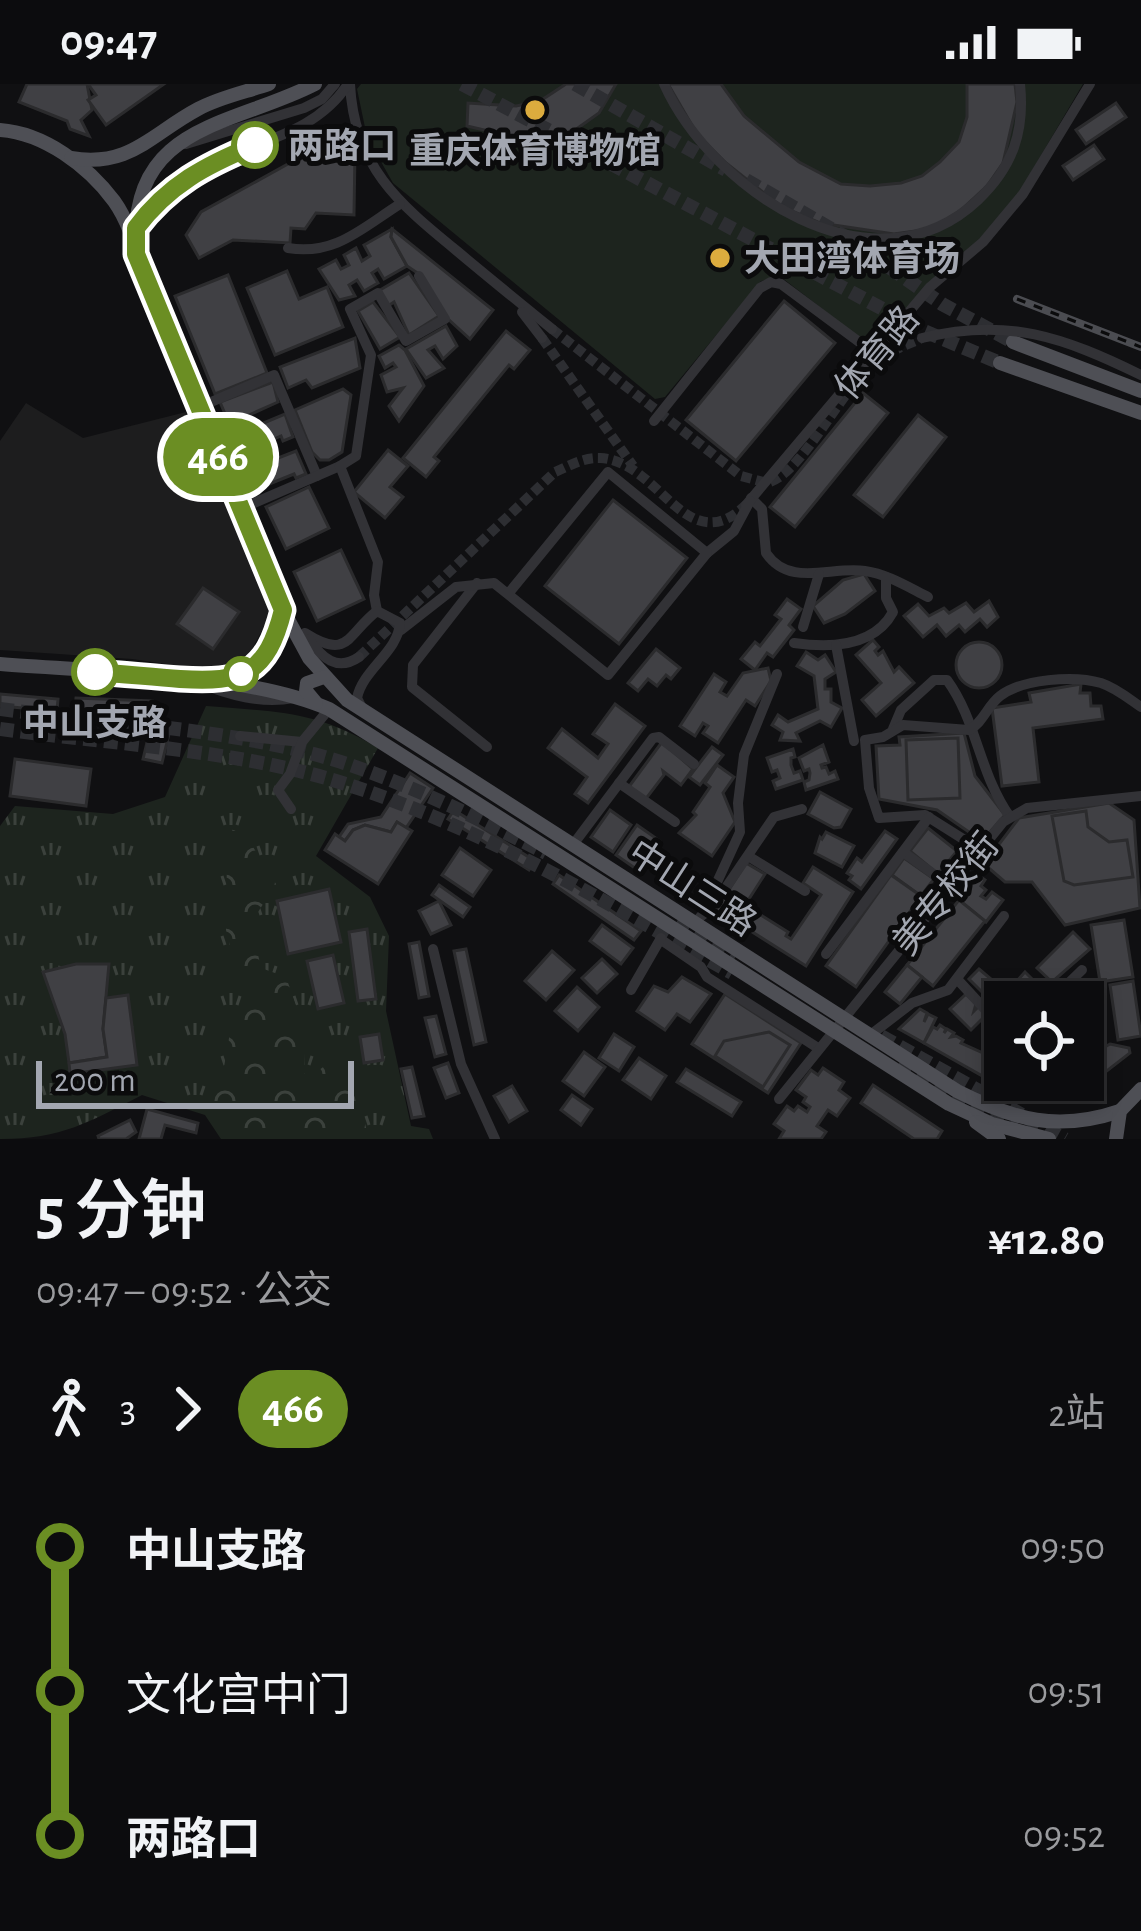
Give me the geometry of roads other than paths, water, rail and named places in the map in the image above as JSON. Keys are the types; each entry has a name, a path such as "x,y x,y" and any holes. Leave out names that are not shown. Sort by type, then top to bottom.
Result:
{"main road":[{"path":"0,126 71,158 111,160 206,105 269,84"},
{"path":"147,142 141,151 146,158 214,123 315,84"},
{"path":"136,254 136,228 149,173 171,148"},
{"name":"中山三路","path":"71,158 119,209 283,610 324,677 368,715 572,846 698,920 968,1115 1049,1139"},
{"path":"1013,342 1141,391"},
{"path":"1000,363 1141,412"},
{"path":"214,683 241,674 263,659 283,610"},
{"name":"中山三路","path":"0,664 214,683 324,707 669,925 838,1025 869,1036 957,1091 1028,1119 1070,1124 1120,1111"},
{"path":"324,677 307,683 306,691 324,707"},
{"path":"1116,1139 1120,1111 1141,1089"},
{"path":"968,1115 998,1139"}],"street":[{"path":"171,148 304,108 335,84"},
{"path":"349,84 365,152 400,204 547,333"},
{"path":"136,228 177,184 217,160 316,119 349,84"},
{"path":"664,84 695,136 723,166 779,210 819,227 894,238 930,232 962,215 1002,176 1019,130 1020,84"},
{"name":"体育路","path":"508,594 608,675 707,553 734,531 748,501 930,287 983,242 1023,194 1090,84"},
{"path":"288,248 315,253 400,204"},
{"path":"240,509 356,456 371,355 350,309 378,293 406,341 445,319 418,276"},
{"path":"654,421 760,288 771,282 782,284 874,353"},
{"path":"922,338 969,328 1020,329 1096,353 1141,374"},
{"path":"197,408 274,375 317,476"},
{"path":"340,466 378,562 377,611"},
{"path":"368,715 357,698 359,686 401,630 456,587 494,583 508,594 608,472 707,553"},
{"path":"748,501 762,509 766,553 785,572 863,570 928,597"},
{"path":"803,627 819,574"},
{"path":"794,643 836,645 866,637 893,612 886,598 886,577"},
{"path":"477,583 413,665 412,687 487,747"},
{"path":"283,610 324,658 344,664 359,657"},
{"path":"377,611 400,623 401,630"},
{"path":"305,633 324,646 348,643 377,611"},
{"path":"836,645 854,741"},
{"path":"777,674 744,755 740,832 743,852 805,891"},
{"path":"892,729 906,705 942,678 964,704 987,781 1010,817"},
{"path":"191,680 217,691 275,701 296,698"},
{"path":"980,849 928,817 879,818 873,805 865,740 903,725 969,723 977,727 986,709 1004,692 1026,685 1093,681 1141,707"},
{"path":"291,808 278,790 324,707"},
{"path":"240,736 302,742"},
{"path":"572,846 653,738 659,737 694,764"},
{"path":"619,783 676,822"},
{"name":"美专校街","path":"779,1099 1010,817 1027,808 1141,796"},
{"path":"698,920 712,908 743,852 774,817 802,809"},
{"path":"826,954 928,817"},
{"path":"903,852 950,886"},
{"path":"869,1036 912,1003 948,991 1004,916"},
{"path":"631,990 669,925"},
{"path":"660,939 701,967 706,977 818,1048"},
{"path":"433,949 461,1064 495,1139"},
{"path":"1070,981 1082,970"},
{"path":"957,979 984,1008"},
{"path":"996,1109 998,1101"}],"tunnel":[{"path":"462,84 924,331 1000,363"},
{"path":"575,84 726,170"},
{"path":"746,180 849,239 942,304 1013,342"},
{"path":"552,329 741,476 767,483 794,464 872,365 922,338"},
{"path":"542,338 633,466"},
{"path":"359,657 555,472 577,462 600,458 621,463 689,516 706,522 725,519 746,505"},
{"path":"0,709 179,729 313,754 403,785 546,853"},
{"path":"0,729 213,755 336,781 489,842 732,973"},
{"path":"676,923 736,956"},
{"path":"881,1036 1065,1139"},
{"path":"898,1065 1017,1126"}],"railway":[{"path":"1017,299 1141,347"}],"place":[{"name":"重庆体育博物馆","path":"535,110"},
{"name":"两路口","path":"255,145"},
{"name":"大田湾体育场","path":"720,258"},
{"name":"中山支路","path":"95,672"}]}
